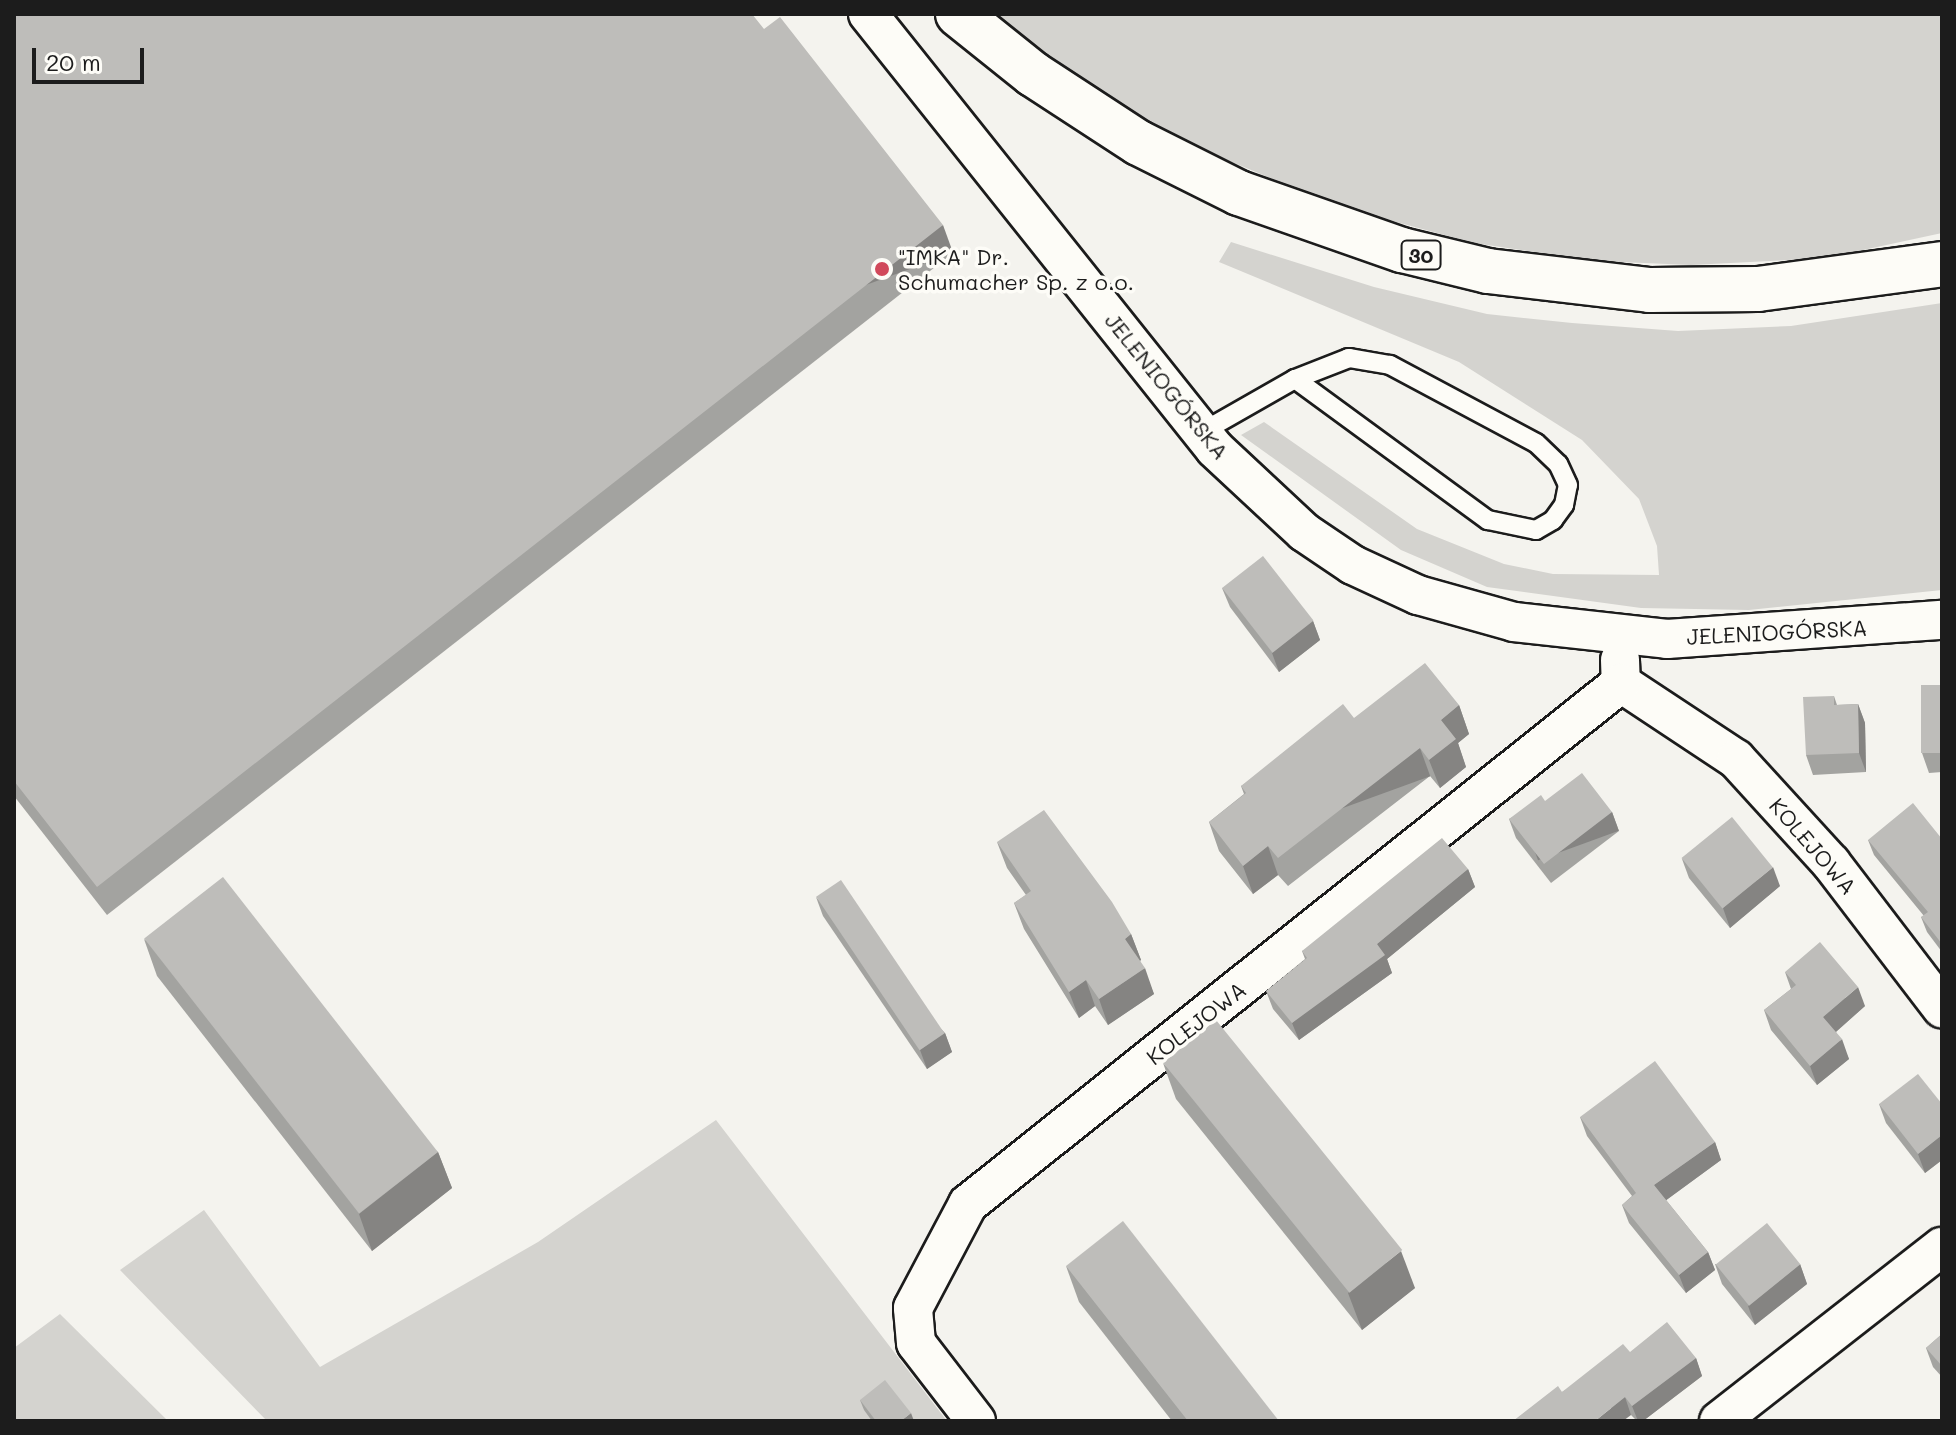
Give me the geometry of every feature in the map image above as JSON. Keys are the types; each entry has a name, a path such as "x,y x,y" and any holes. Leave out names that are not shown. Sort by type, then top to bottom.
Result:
{"main road":[{"name":"30","path":"958,14 1033,74 1139,143 1239,193 1402,250 1488,271 1650,290 1758,289 1942,264"}],"street":[{"name":"JELENIOGÓRSKA","path":"868,14 1202,432 1304,532 1353,565 1418,595 1514,622 1667,639 1804,633 1942,620"},
{"path":"1620,633 1621,683"},
{"name":"KOLEJOWA","path":"976,1421 916,1343 913,1308 968,1204 1621,683 1736,759 1831,863 1942,1008"},
{"path":"1719,1421 1942,1247"}],"lane":[{"path":"1202,432 1295,379 1349,358 1390,365 1536,443 1558,464 1568,485 1564,505 1553,520 1536,530 1488,520 1295,379"}],"shaded area":[{"path":"995,14 1942,14 1942,233 1826,258 1691,265 1596,261 1474,243 1337,206 1189,144 1084,84"},
{"path":"1231,242 1374,287 1487,314 1572,323 1678,331 1791,326 1942,303 1942,590 1749,610 1641,608 1487,587 1401,550 1241,435 1264,422 1417,529 1504,564 1553,574 1659,575 1657,546 1639,499 1582,440 1459,362 1219,262"},
{"path":"716,1120 947,1421 267,1421 120,1270 204,1210 320,1367 538,1242"},
{"path":"60,1314 168,1421 14,1421 14,1348"}],"building":[{"path":"14,14 752,14 764,29 780,17 943,225 97,887 14,781"},
{"path":"1263,556 1313,621 1273,653 1222,588"},
{"path":"1425,663 1459,705 1441,720 1456,739 1429,760 1420,748 1278,858 1268,846 1243,866 1209,822 1246,793 1241,786 1343,704 1354,718"},
{"path":"1921,685 1942,685 1942,753 1921,753"},
{"path":"1834,696 1834,705 1858,704 1859,753 1806,755 1803,697"},
{"path":"1582,773 1612,812 1544,864 1509,819 1541,795 1545,801"},
{"path":"1913,803 1942,839 1942,944 1921,917 1928,912 1868,840"},
{"path":"1044,810 1112,902 1131,934 1125,939 1145,968 1099,999 1086,980 1069,992 1014,903 1031,891 997,842"},
{"path":"1732,817 1773,868 1722,908 1681,858"},
{"path":"1442,838 1468,869 1377,944 1385,955 1292,1023 1266,991 1307,958 1302,951"},
{"path":"223,877 438,1152 359,1214 144,939"},
{"path":"841,880 944,1033 920,1050 816,897"},
{"path":"1820,942 1858,987 1823,1017 1842,1039 1810,1066 1764,1010 1796,985 1785,972"},
{"path":"1216,1020 1402,1250 1349,1293 1163,1063"},
{"path":"1655,1061 1715,1142 1654,1185 1708,1252 1679,1275 1622,1205 1636,1193 1580,1117"},
{"path":"1918,1074 1942,1104 1942,1135 1918,1154 1879,1104"},
{"path":"1123,1221 1279,1421 1188,1421 1066,1266"},
{"path":"1767,1223 1800,1264 1749,1306 1716,1265"},
{"path":"1667,1322 1696,1358 1632,1406 1625,1397 1595,1421 1513,1421 1558,1386 1562,1392 1623,1344 1630,1352"},
{"path":"1942,1334 1942,1366 1926,1348"},
{"path":"885,1380 911,1413 901,1421 876,1421 860,1400"}],"place":[{"name":"\"IMKA\" Dr. Schumacher Sp. z o.o.","path":"882,269"}]}
